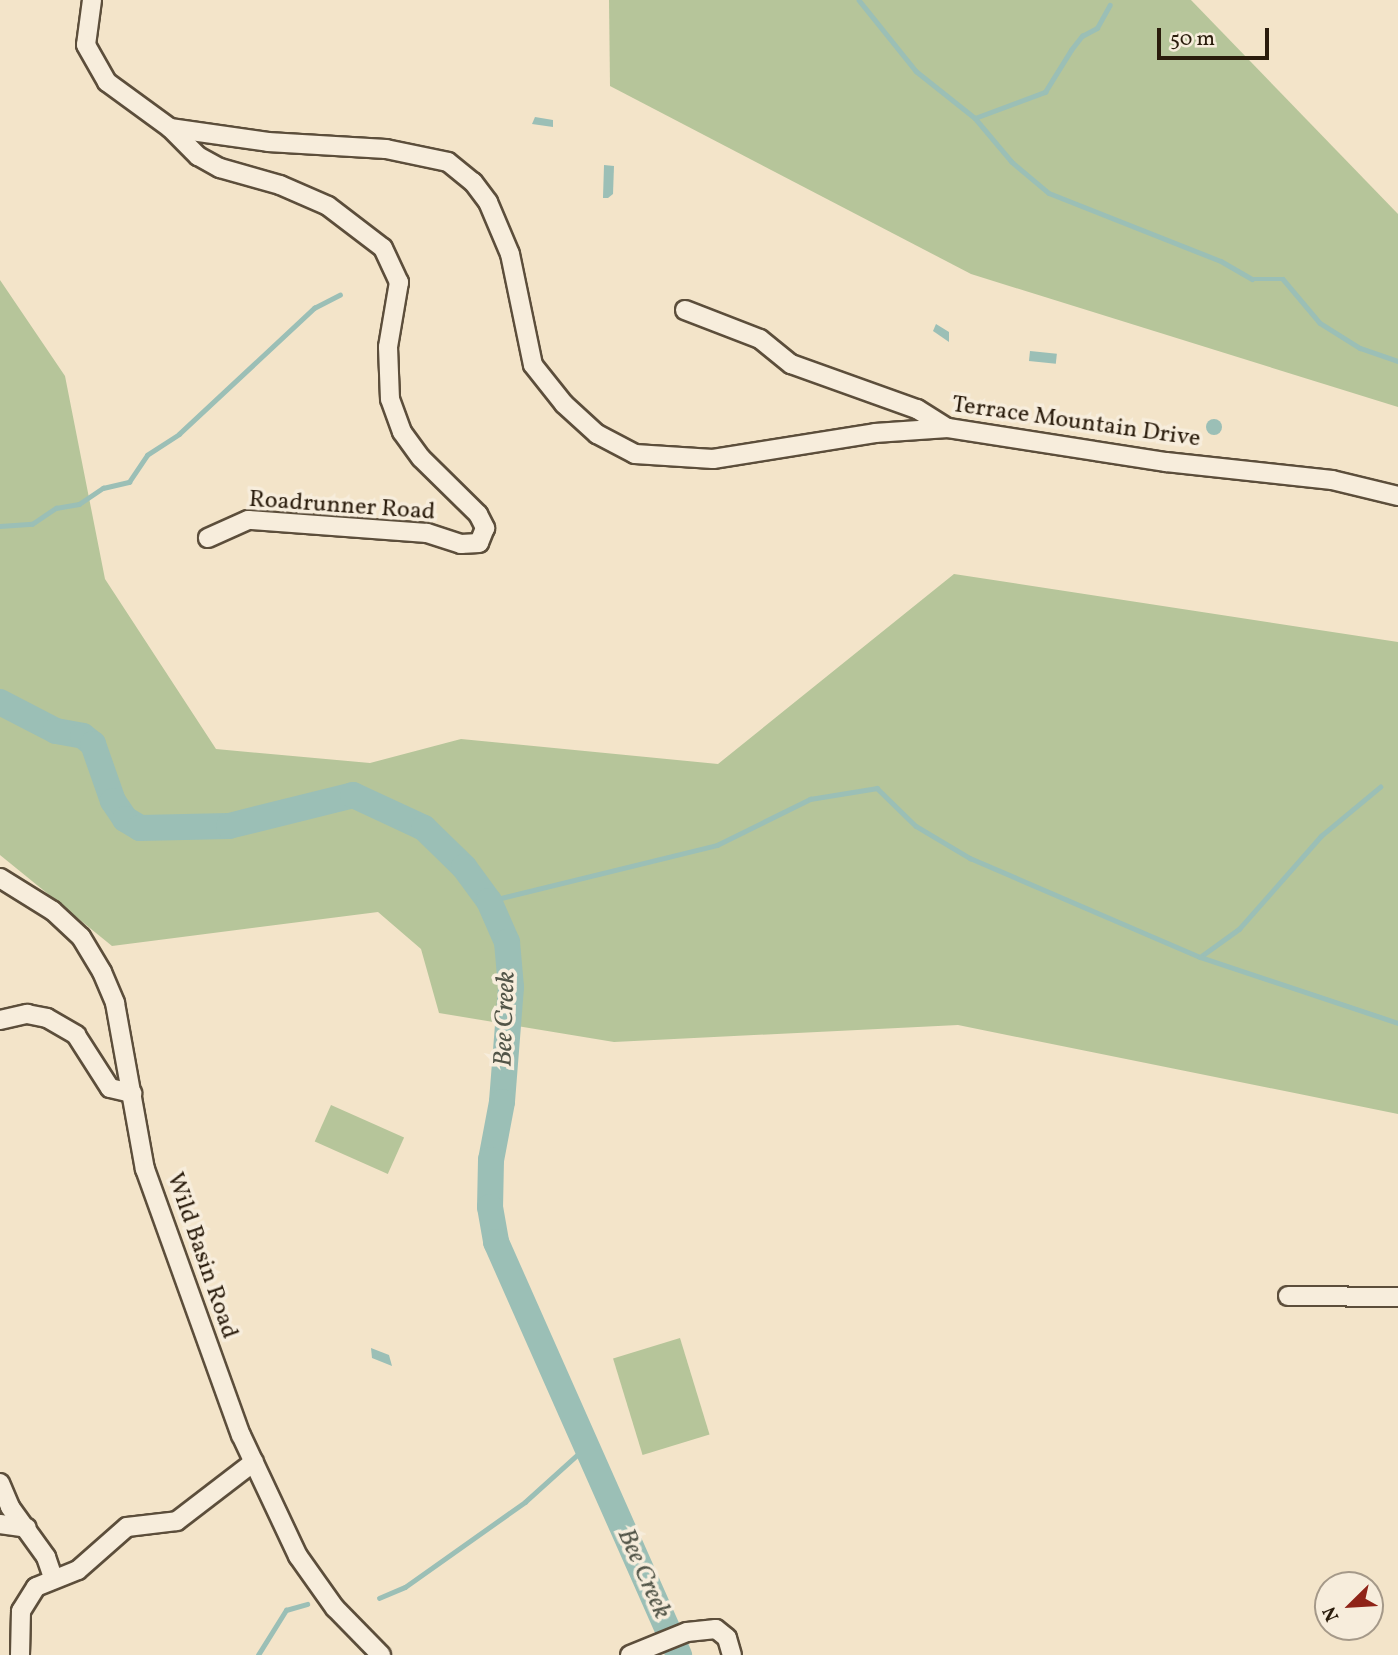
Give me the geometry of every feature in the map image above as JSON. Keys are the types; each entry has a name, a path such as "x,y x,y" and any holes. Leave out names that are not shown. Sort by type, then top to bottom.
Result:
{"street":[{"name":"Terrace Mountain Drive","path":"92,0 86,45 107,82 170,128 268,142 386,149 448,162 473,182 493,212 510,254 533,365 564,404 597,434 635,454 713,459 875,433 948,428 1166,462 1332,480 1398,496"},
{"name":"Roadrunner Road","path":"170,128 198,156 220,169 280,185 328,206 369,233 383,248 399,282 388,347 394,410 402,432 421,458 478,514 485,528 479,543 461,544 427,533 248,520 208,538"},
{"path":"685,310 760,340 791,364 917,409 948,428"},
{"name":"Wild Basin Road","path":"0,878 53,911 81,937 115,1003 145,1169 160,1219 254,1462 308,1572 351,1628 381,1655"},
{"path":"0,1020 27,1014 47,1018 76,1035 110,1088 132,1093"},
{"path":"1288,1296 1398,1297"},
{"path":"20,1655 21,1611 36,1587 53,1577 78,1570 127,1527 177,1521 207,1502 254,1462"},
{"path":"0,1483 10,1507 46,1557 53,1577"},
{"path":"0,1524 26,1528"},
{"path":"629,1655 680,1634 716,1629 727,1639 732,1655"}],"green space":[{"path":"609,0 1191,0 1398,214 1398,407 971,274 610,86"},
{"path":"0,280 65,376 105,579 216,749 370,763 461,739 718,764 954,574 1398,642 1398,1114 958,1025 614,1042 439,1013 421,949 378,912 112,946 0,855"},
{"path":"331,1105 404,1138 388,1174 315,1142"},
{"path":"680,1338 710,1435 643,1455 613,1358"}],"water":[{"path":"535,117 553,120 553,127 532,124"},
{"path":"604,165 614,166 613,194 608,198 603,198"},
{"path":"936,324 949,332 949,342 933,331"},
{"path":"1030,351 1057,354 1056,364 1029,361"},
{"path":"1214,419 1222,427 1214,435 1206,427"},
{"path":"371,1348 389,1355 392,1366 372,1358"}],"waterway":[{"path":"859,0 916,71 975,118 1012,162 1049,193 1221,261 1252,279 1283,279 1320,323 1360,348 1398,361"},
{"path":"975,118 1045,92 1071,50 1082,36 1097,28 1110,5"},
{"path":"0,526 32,524 56,508 79,504 103,488 129,482 147,455 179,434 314,308 340,295"},
{"name":"Bee Creek","path":"0,702 56,731 83,736 93,744 113,801 125,819 140,828 229,826 353,795 424,828 464,867 489,901 507,942 511,987 502,1102 491,1160 490,1207 496,1242 679,1655"},
{"path":"489,901 717,845 810,799 877,788 916,826 970,858 1200,957 1239,929 1321,836 1380,787"},
{"path":"1200,957 1398,1023"},
{"path":"379,1598 405,1587 525,1502 588,1445"},
{"path":"258,1655 286,1610 307,1604"}]}
